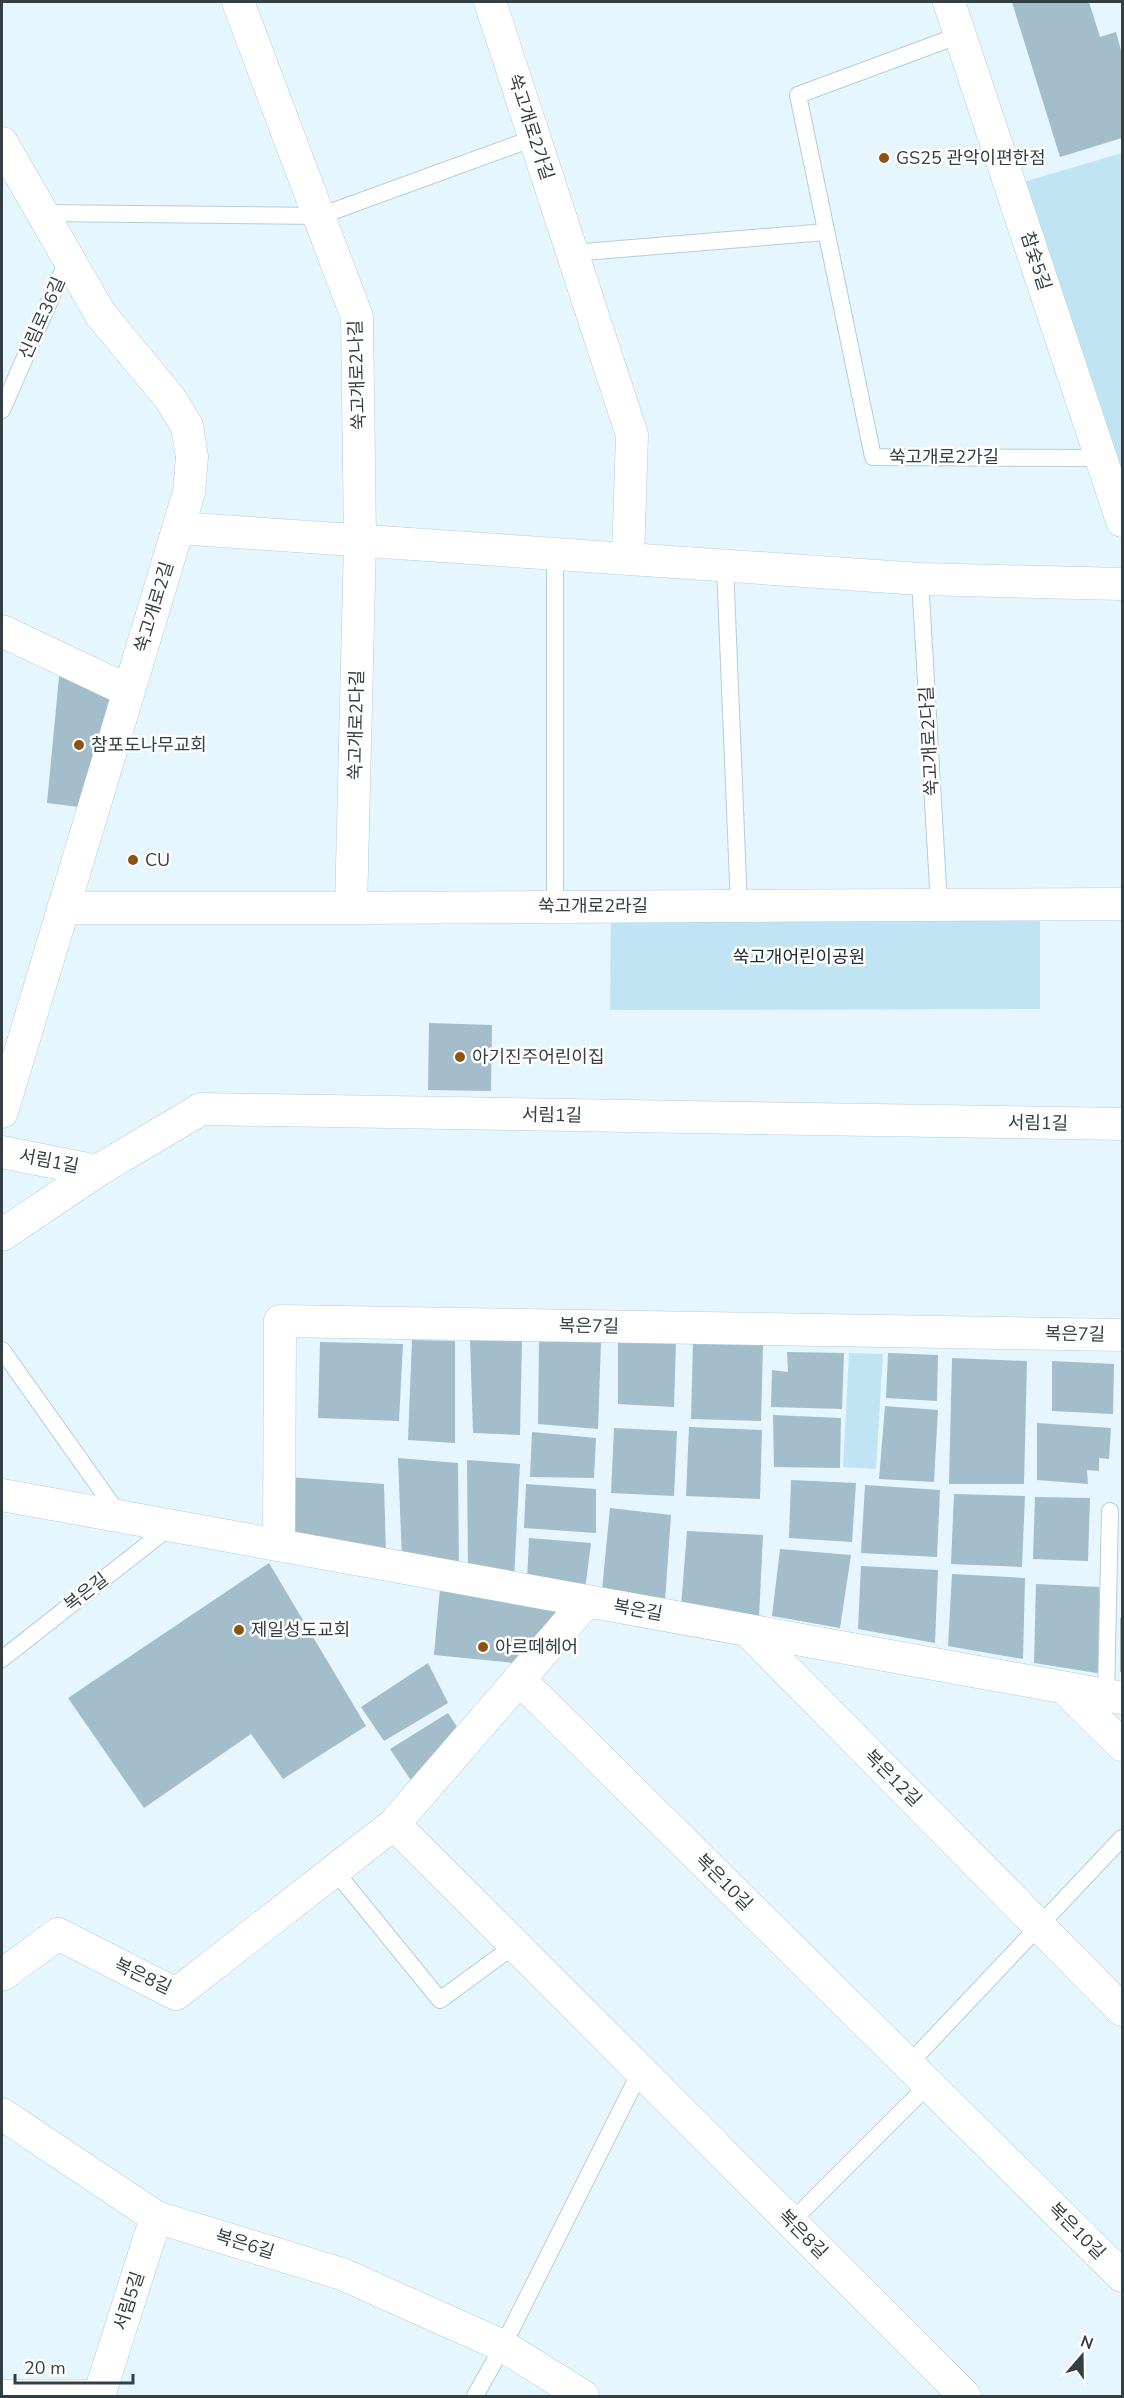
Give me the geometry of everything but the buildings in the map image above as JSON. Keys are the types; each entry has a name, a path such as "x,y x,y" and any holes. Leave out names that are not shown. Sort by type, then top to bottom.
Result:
{"street":[{"name":"쑥고개로2나길","path":"238,2 357,317 360,541"},
{"name":"쑥고개로2가길","path":"490,2 632,435 628,559"},
{"name":"참숯5길","path":"949,2 1101,458 1117,489 1122,521"},
{"name":"쑥고개로2길","path":"2,147 101,315 169,397 188,426 192,457 189,492 2,1112"},
{"path":"178,528 920,579 1122,584"},
{"name":"쑥고개로2다길","path":"351,908 360,541"},
{"path":"2,631 129,691"},
{"name":"쑥고개로2라길","path":"63,908 1122,904"},
{"name":"서림1길","path":"2,1152 97,1171 201,1109 1122,1124"},
{"path":"2,1235 97,1171"},
{"name":"복은7길","path":"279,1545 280,1321 1122,1335"},
{"name":"복은길","path":"2,1495 1114,1697"},
{"name":"복은8길","path":"2,1975 58,1934 176,1994 394,1824 587,1601"},
{"name":"복은12길","path":"747,1630 1122,2010"},
{"name":"복은10길","path":"519,1679 1122,2276"},
{"path":"1064,1688 1122,1745"},
{"name":"복은8길","path":"394,1824 965,2397"},
{"name":"복은6길","path":"2,2114 156,2217 342,2274 503,2346 583,2397"},
{"name":"서림5길","path":"2,2396 99,2396 156,2217"}],"lane":[{"name":"쑥고개로2가길","path":"960,34 798,95 873,457 1101,458"},
{"path":"41,213 320,216 534,138"},
{"path":"572,253 826,232"},
{"name":"신림로36길","path":"2,410 68,259"},
{"path":"555,554 555,907"},
{"path":"725,566 739,906"},
{"name":"쑥고개로2다길","path":"920,579 939,904"},
{"path":"2,1350 121,1516"},
{"name":"복은길","path":"1110,1511 1114,1697"},
{"name":"복은길","path":"2,1659 171,1526"},
{"path":"791,2222 918,2075 1039,1926 1122,1838"},
{"path":"335,1871 440,2000 515,1945"},
{"path":"475,2397 503,2346 640,2072"}],"green space":[{"path":"1122,153 1122,487 1010,186"},
{"name":"쑥고개어린이공원","path":"1040,903 1040,1009 610,1010 611,906"},
{"path":"849,1353 883,1354 876,1469 843,1467"}],"place":[{"name":"GS25 관악이편한점","path":"884,158"},
{"name":"참포도나무교회","path":"79,745"},
{"name":"CU","path":"133,860"},
{"name":"아기진주어린이집","path":"460,1057"},
{"name":"제일성도교회","path":"239,1630"},
{"name":"아르떼헤어","path":"483,1647"}]}
